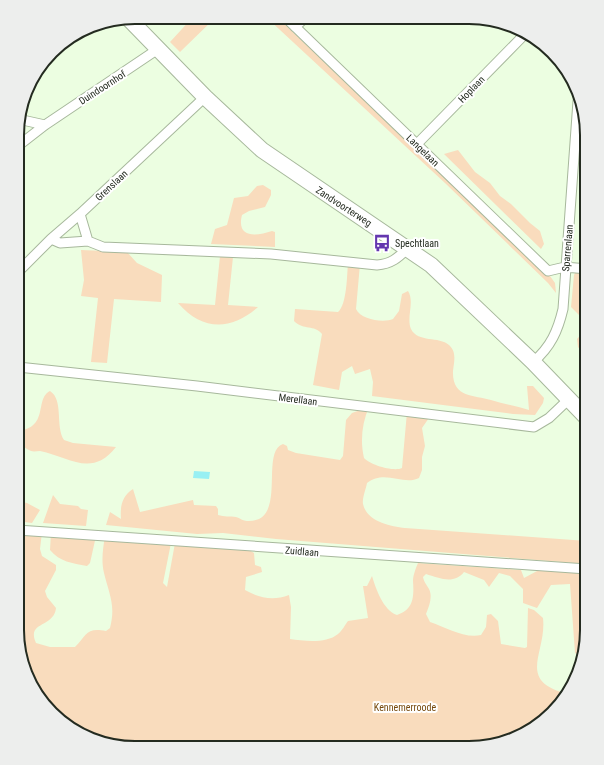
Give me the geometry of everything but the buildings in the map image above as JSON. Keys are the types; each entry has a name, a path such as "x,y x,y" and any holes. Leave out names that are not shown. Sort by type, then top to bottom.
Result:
{"main road":[{"name":"Zandvoorterweg","path":"134,24 205,97 273,158 408,248 442,275 533,362 580,411"}],"street":[{"name":"Langelaan","path":"292,24 548,271 565,267"},
{"path":"295,27 298,24"},
{"name":"Hoplaan","path":"417,144 522,37"},
{"name":"Duindoornhof","path":"24,141 45,125 158,49"},
{"name":"Grenslaan","path":"24,266 50,239 80,214 205,97"},
{"name":"Sparrenlaan","path":"533,362 541,355 558,331 563,309 577,112"},
{"path":"25,121 45,125"},
{"path":"80,214 88,241"},
{"path":"50,239 60,243 88,241 103,247 271,254 377,266 389,264 399,258 408,248"},
{"path":"565,267 580,268"},
{"name":"Merellaan","path":"24,368 197,386 534,427 549,418 569,399"},
{"name":"Zuidlaan","path":"24,530 580,569"}],"green space":[{"path":"187,24 209,24 180,52 170,42"},
{"path":"274,24 284,24 550,276 555,283 556,293 548,283 445,183"},
{"path":"458,150 475,172 490,183 500,196 511,204 540,231 544,244 541,249 444,154"},
{"path":"263,185 271,190 271,195 265,207 249,211 242,215 241,223 242,228 249,234 260,234 272,231 275,232 275,247 211,244 215,229 227,225 234,198 248,196 257,186"},
{"path":"81,250 127,252 137,263 162,275 161,302 114,299 107,363 91,362 98,298 81,296 84,280"},
{"path":"220,256 233,257 228,305 258,307 248,315 227,324 207,323 197,319 178,303 215,305"},
{"path":"348,263 360,264 356,309 359,313 373,320 384,321 393,319 399,311 402,294 408,291 411,300 409,320 411,329 418,336 445,342 452,348 454,357 454,380 460,391 471,396 529,410 527,386 533,386 544,398 543,403 535,415 513,414 372,396 373,382 370,369 355,374 352,366 342,372 339,390 313,385 322,334 316,329 301,326 294,321 295,309 338,312 345,296"},
{"path":"576,271 580,271 580,316 571,307 574,275"},
{"path":"580,336 580,350 578,347 577,339"},
{"path":"50,391 57,400 61,434 64,440 73,443 116,447 98,462 80,463 40,451 31,451 24,447 24,430 34,425 38,419 45,395"},
{"path":"369,407 362,432 364,458 371,463 394,469 402,468 407,412 431,415 422,428 425,446 422,457 422,470 419,478 407,480 380,477 367,483 363,504 365,510 374,519 386,524 405,528 580,540 580,563 276,539 223,533 197,534 106,525 110,512 121,519 122,502 126,495 133,489 140,512 193,500 194,505 216,506 218,509 218,515 236,517 244,521 260,519 267,511 271,500 273,460 276,450 283,444 287,446 288,450 296,453 340,460 343,456 346,420 352,413"},
{"path":"53,495 60,504 78,506 81,509 88,510 86,526 43,523"},
{"path":"24,502 40,510 32,523 24,522"},
{"name":"Kennemerroode","path":"42,532 40,549 42,556 56,565 56,570 45,591 47,597 56,608 51,619 37,628 34,636 36,643 50,647 75,647 91,631 106,631 110,628 112,620 112,606 103,564 105,536 171,543 163,583 167,587 175,543 249,550 254,553 255,565 261,567 262,572 246,577 245,590 266,598 277,598 289,595 291,607 290,639 302,640 321,641 333,637 342,630 348,621 368,618 363,586 367,586 372,576 381,598 388,609 397,615 403,613 412,602 413,581 418,563 521,570 524,578 539,570 580,573 580,637 578,651 577,654 575,653 570,584 551,585 537,608 523,603 523,589 510,576 499,573 489,587 484,580 464,572 460,576 451,579 441,579 426,574 423,577 431,595 426,614 430,622 455,632 475,636 481,635 486,627 487,615 491,614 498,621 501,644 525,648 527,647 528,608 534,610 543,618 543,631 537,664 538,673 542,682 561,691 547,708 536,718 511,733 476,741 128,741 114,739 86,730 68,718 47,697 32,672 25,644 24,630 24,533"},
{"path":"51,533 96,536 90,563 87,566 76,564 62,560 54,554 50,550"}],"water":[{"path":"194,471 210,472 209,479 193,478"}],"place":[{"name":"Spechtlaan","path":"382,243"}]}
